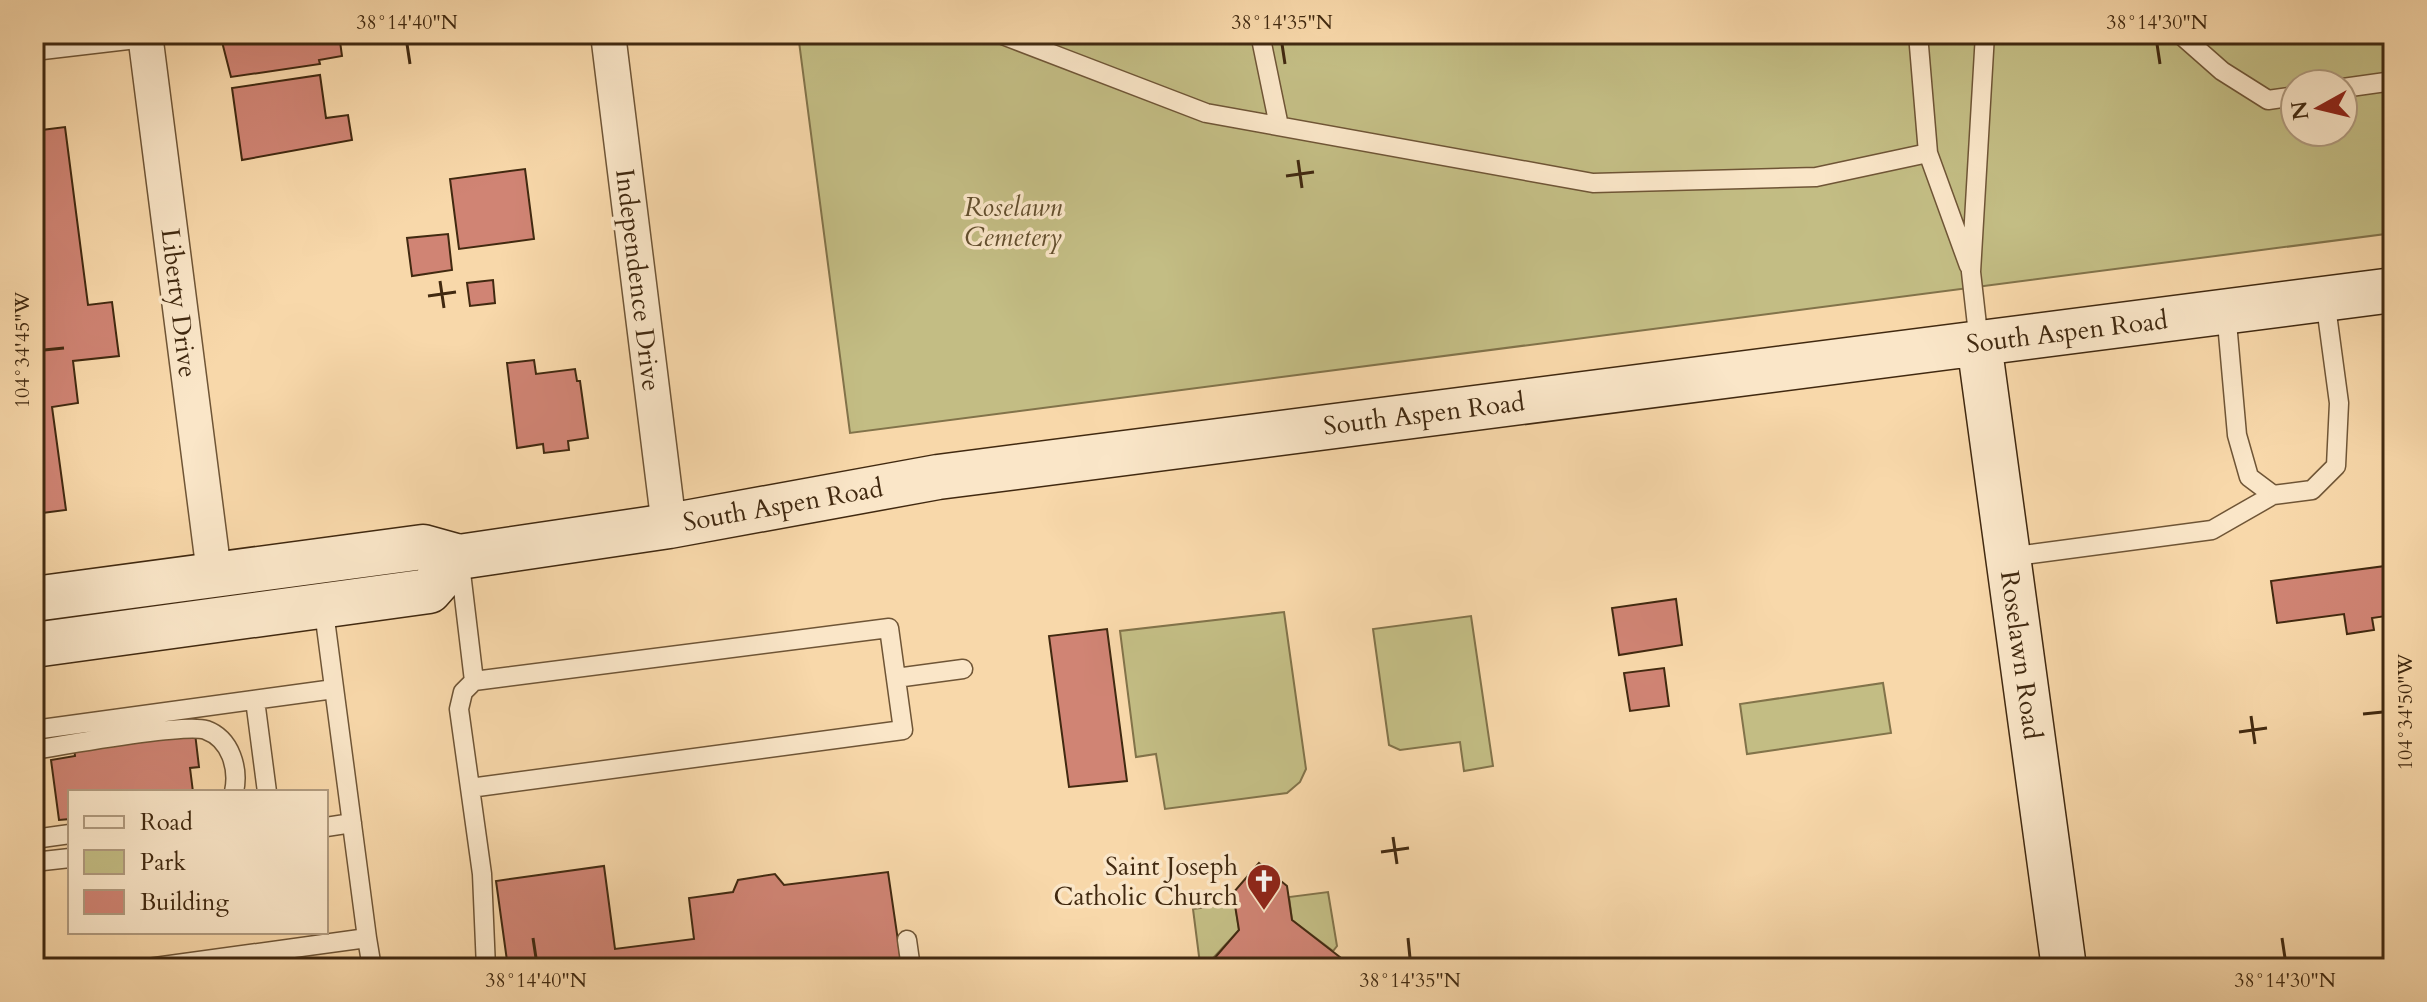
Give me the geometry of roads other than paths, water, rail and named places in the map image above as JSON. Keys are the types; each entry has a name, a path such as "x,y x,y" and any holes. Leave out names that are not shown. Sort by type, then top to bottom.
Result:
{"street":[{"name":"Independence Drive","path":"608,34 669,526"},
{"name":"Liberty Drive","path":"145,36 214,573"},
{"name":"South Aspen Road","path":"34,645 320,582 423,547 459,557 669,526 938,477 2393,290"},
{"name":"Roselawn Road","path":"1979,343 2064,968"},
{"name":"South Aspen Road","path":"34,599 214,573 320,582"}],"lane":[{"path":"1000,34 1206,113 1593,183 1816,177 1928,153"},
{"path":"1260,34 1279,126"},
{"path":"1918,34 1928,153 1971,272"},
{"path":"1979,343 1971,272 1985,34"},
{"path":"2180,34 2222,71 2268,100 2279,98"},
{"path":"34,51 145,36"},
{"path":"2359,86 2393,81"},
{"path":"2008,557 2212,530 2273,495 2312,490 2336,466 2339,403 2325,299"},
{"path":"2226,311 2237,435 2249,477 2273,495"},
{"path":"459,557 474,681"},
{"path":"320,582 372,968"},
{"path":"470,788 903,730 889,628 474,681 463,692 459,709 470,788 482,874 486,968"},
{"path":"896,678 963,669"},
{"path":"34,730 334,689"},
{"path":"255,700 267,790"},
{"path":"34,750 195,728 220,739 231,754 236,771 234,790"},
{"path":"328,827 352,823"},
{"path":"34,839 68,834"},
{"path":"34,862 68,858"},
{"path":"148,968 367,938"},
{"path":"907,940 911,968"}],"place":[{"name":"Saint Joseph Catholic Church","path":"1264,912"}],"park label":[{"name":"Roselawn Cemetery","path":"1013,222"}]}
